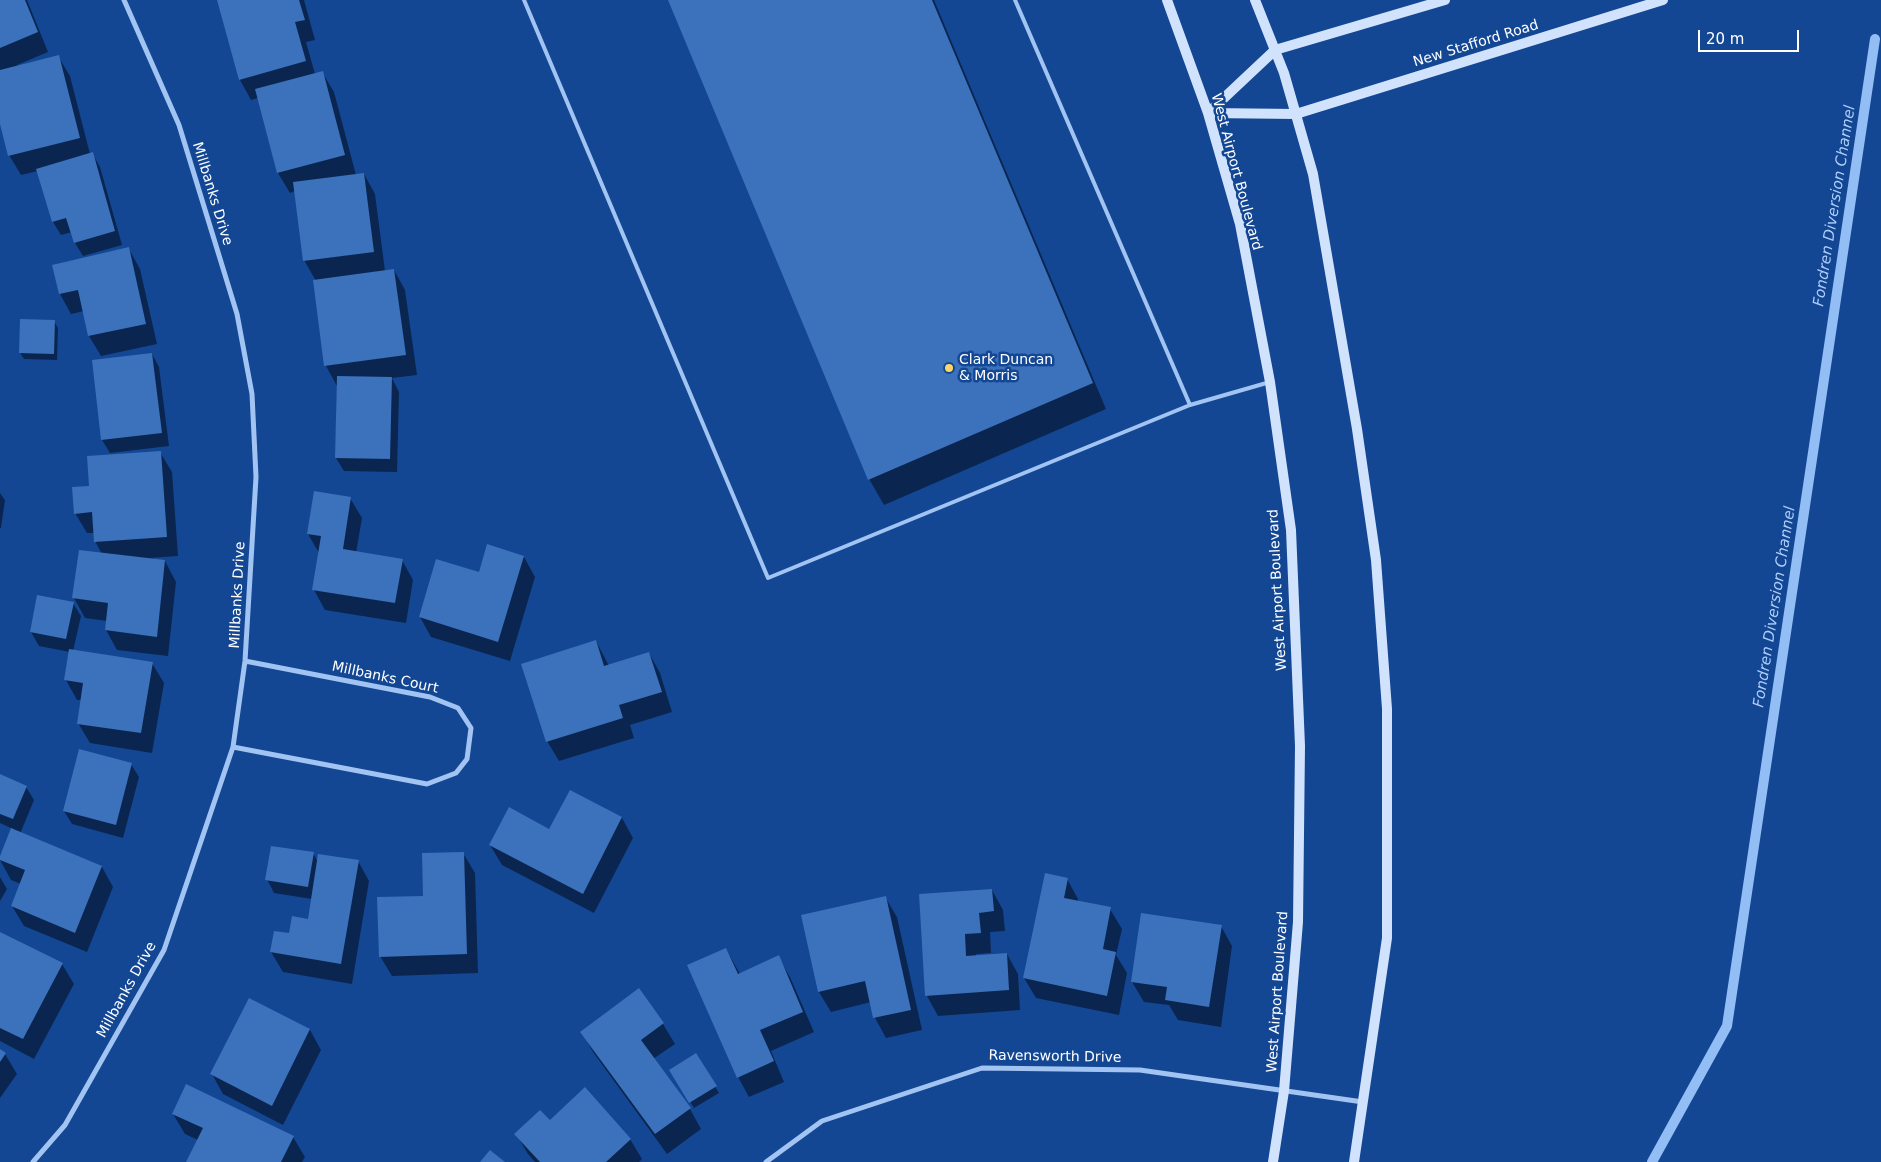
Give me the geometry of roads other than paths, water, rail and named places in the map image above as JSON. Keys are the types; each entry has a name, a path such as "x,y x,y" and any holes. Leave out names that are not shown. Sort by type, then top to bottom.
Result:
{"main road":[{"name":"West Airport Boulevard","path":"1167,0 1208,113 1240,224 1270,382 1291,530 1300,746 1298,922 1284,1091 1272,1162"},
{"path":"1255,0 1284,72 1314,174 1357,429 1376,560 1387,709 1387,938 1354,1162"},
{"path":"1208,113 1275,50 1445,0"},
{"name":"New Stafford Road","path":"1208,113 1296,114 1664,0"}],"street":[{"name":"Millbanks Drive","path":"33,1162 65,1125 164,950 233,747 245,661 256,477 250,385 237,314 179,125 124,0"},
{"name":"Millbanks Court","path":"233,747 427,784 456,774 467,759 471,728 458,708 430,697 245,661"},
{"name":"Ravensworth Drive","path":"766,1162 822,1121 982,1068 1140,1070 1364,1102"}],"lane":[{"path":"524,0 768,578 1190,405 1270,382"},
{"path":"1015,0 1190,405"}],"waterway":[{"name":"Fondren Diversion Channel","path":"1652,1162 1727,1026 1875,39"}],"place":[{"name":"Clark Duncan & Morris","path":"949,368"}]}
